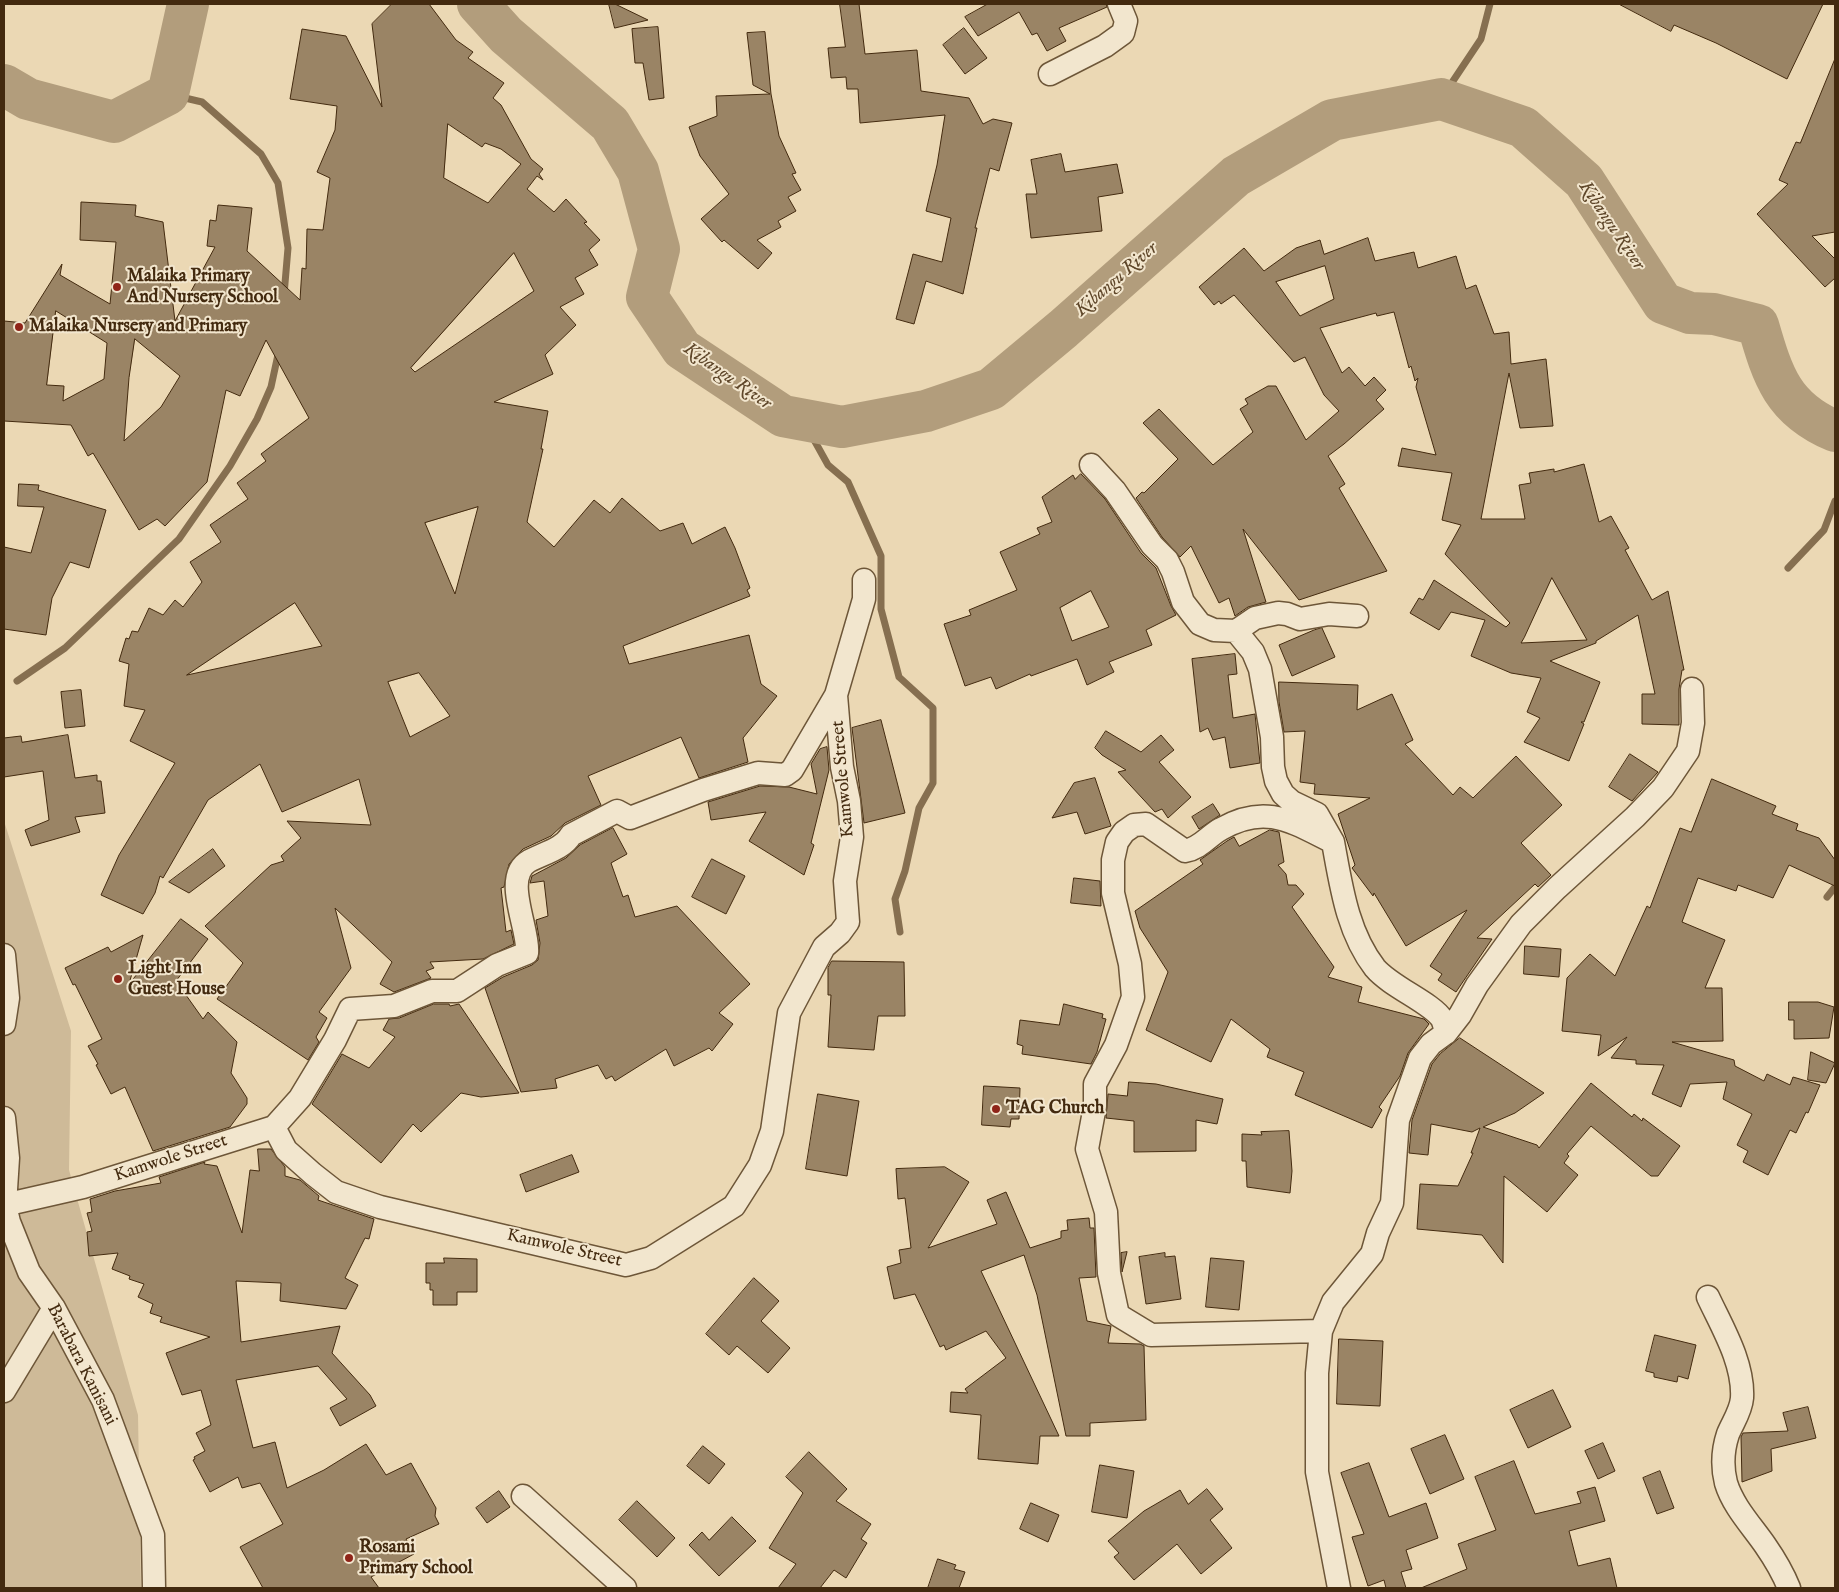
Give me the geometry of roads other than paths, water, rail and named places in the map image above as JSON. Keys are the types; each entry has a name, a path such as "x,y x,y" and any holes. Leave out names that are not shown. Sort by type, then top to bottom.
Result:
{"street":[{"path":"1050,74 1104,46 1123,33 1126,22 1119,4"},
{"path":"1091,465 1115,491 1152,545 1167,560 1174,572 1183,602 1196,620 1214,630 1236,631 1255,618 1278,613 1300,619 1329,614 1357,616"},
{"name":"Kamwole Street","path":"5,1205 83,1187 274,1127 286,1150 312,1174 336,1192 380,1207 626,1265 651,1258 734,1206 760,1165 772,1130 790,1013 824,947 840,933 848,922 845,881 852,837 849,801 842,767 836,695 864,600 864,580"},
{"path":"1236,631 1253,652 1260,669 1272,736 1273,766 1276,781 1283,794 1292,802 1317,814 1333,842 1346,908 1364,950 1377,970 1403,991 1438,1014 1443,1020 1446,1034"},
{"path":"1339,1588 1317,1472 1317,1373 1321,1332 1333,1302 1372,1254 1378,1233 1392,1203 1398,1120 1407,1093 1425,1050 1446,1034 1501,950 1521,924 1557,888 1642,811 1663,788 1688,751 1693,723 1692,689"},
{"path":"274,1127 300,1098 335,1040 350,1009 394,1006 432,992 457,991 497,965 527,954 517,892 521,870 528,862 567,842 571,835 617,811 630,818 703,790 758,773 785,775 792,770 836,695"},
{"path":"1321,1332 1151,1335 1118,1315 1109,1274 1106,1212 1087,1149 1095,1106 1095,1084 1119,1037 1134,997 1130,964 1113,893 1113,860 1117,842 1124,832 1134,825 1146,824 1186,851 1202,844 1219,830 1238,820 1256,815 1286,819 1333,842"},
{"path":"4,955 8,998 4,1024"},
{"name":"Barabara Kanisani","path":"4,1118 8,1158 5,1205 8,1222 30,1272 54,1308 103,1400 153,1535 154,1588"},
{"path":"1708,1297 1731,1346 1740,1381 1742,1399 1738,1414 1728,1435 1723,1459 1726,1483 1739,1509 1767,1547 1789,1588"},
{"path":"4,1391 54,1308"},
{"path":"523,1496 625,1588"}],"waterway":[{"name":"Kibangu River","path":"4,85 28,99 114,122 168,94 188,4"},
{"name":"Kibangu River","path":"478,4 506,35 610,124 638,171 659,249 647,297 682,349 783,416 842,427 926,411 991,389 1063,329 1236,176 1332,120 1441,99 1523,127 1584,181 1663,303 1690,313 1714,314 1758,325 1775,376 1792,402 1817,422 1835,431"},
{"path":"1441,99 1481,39 1490,4"},
{"path":"168,94 202,102 261,154 278,183 288,248 284,295"},
{"path":"17,681 65,648 179,539 230,466 257,419 271,387 279,350"},
{"path":"803,420 828,465 848,482 881,556 881,609 899,677 933,708 933,783 919,808 905,871 895,899 900,932"},
{"path":"1788,568 1824,530 1835,501"},
{"path":"1827,897 1835,887"}],"place":[{"name":"Malaika Primary And Nursery School","path":"117,287"},
{"name":"Malaika Nursery and Primary","path":"19,327"},
{"name":"Light Inn Guest House","path":"118,979"},
{"name":"TAG Church","path":"996,1109"},
{"name":"Rosami Primary School","path":"349,1558"}]}
